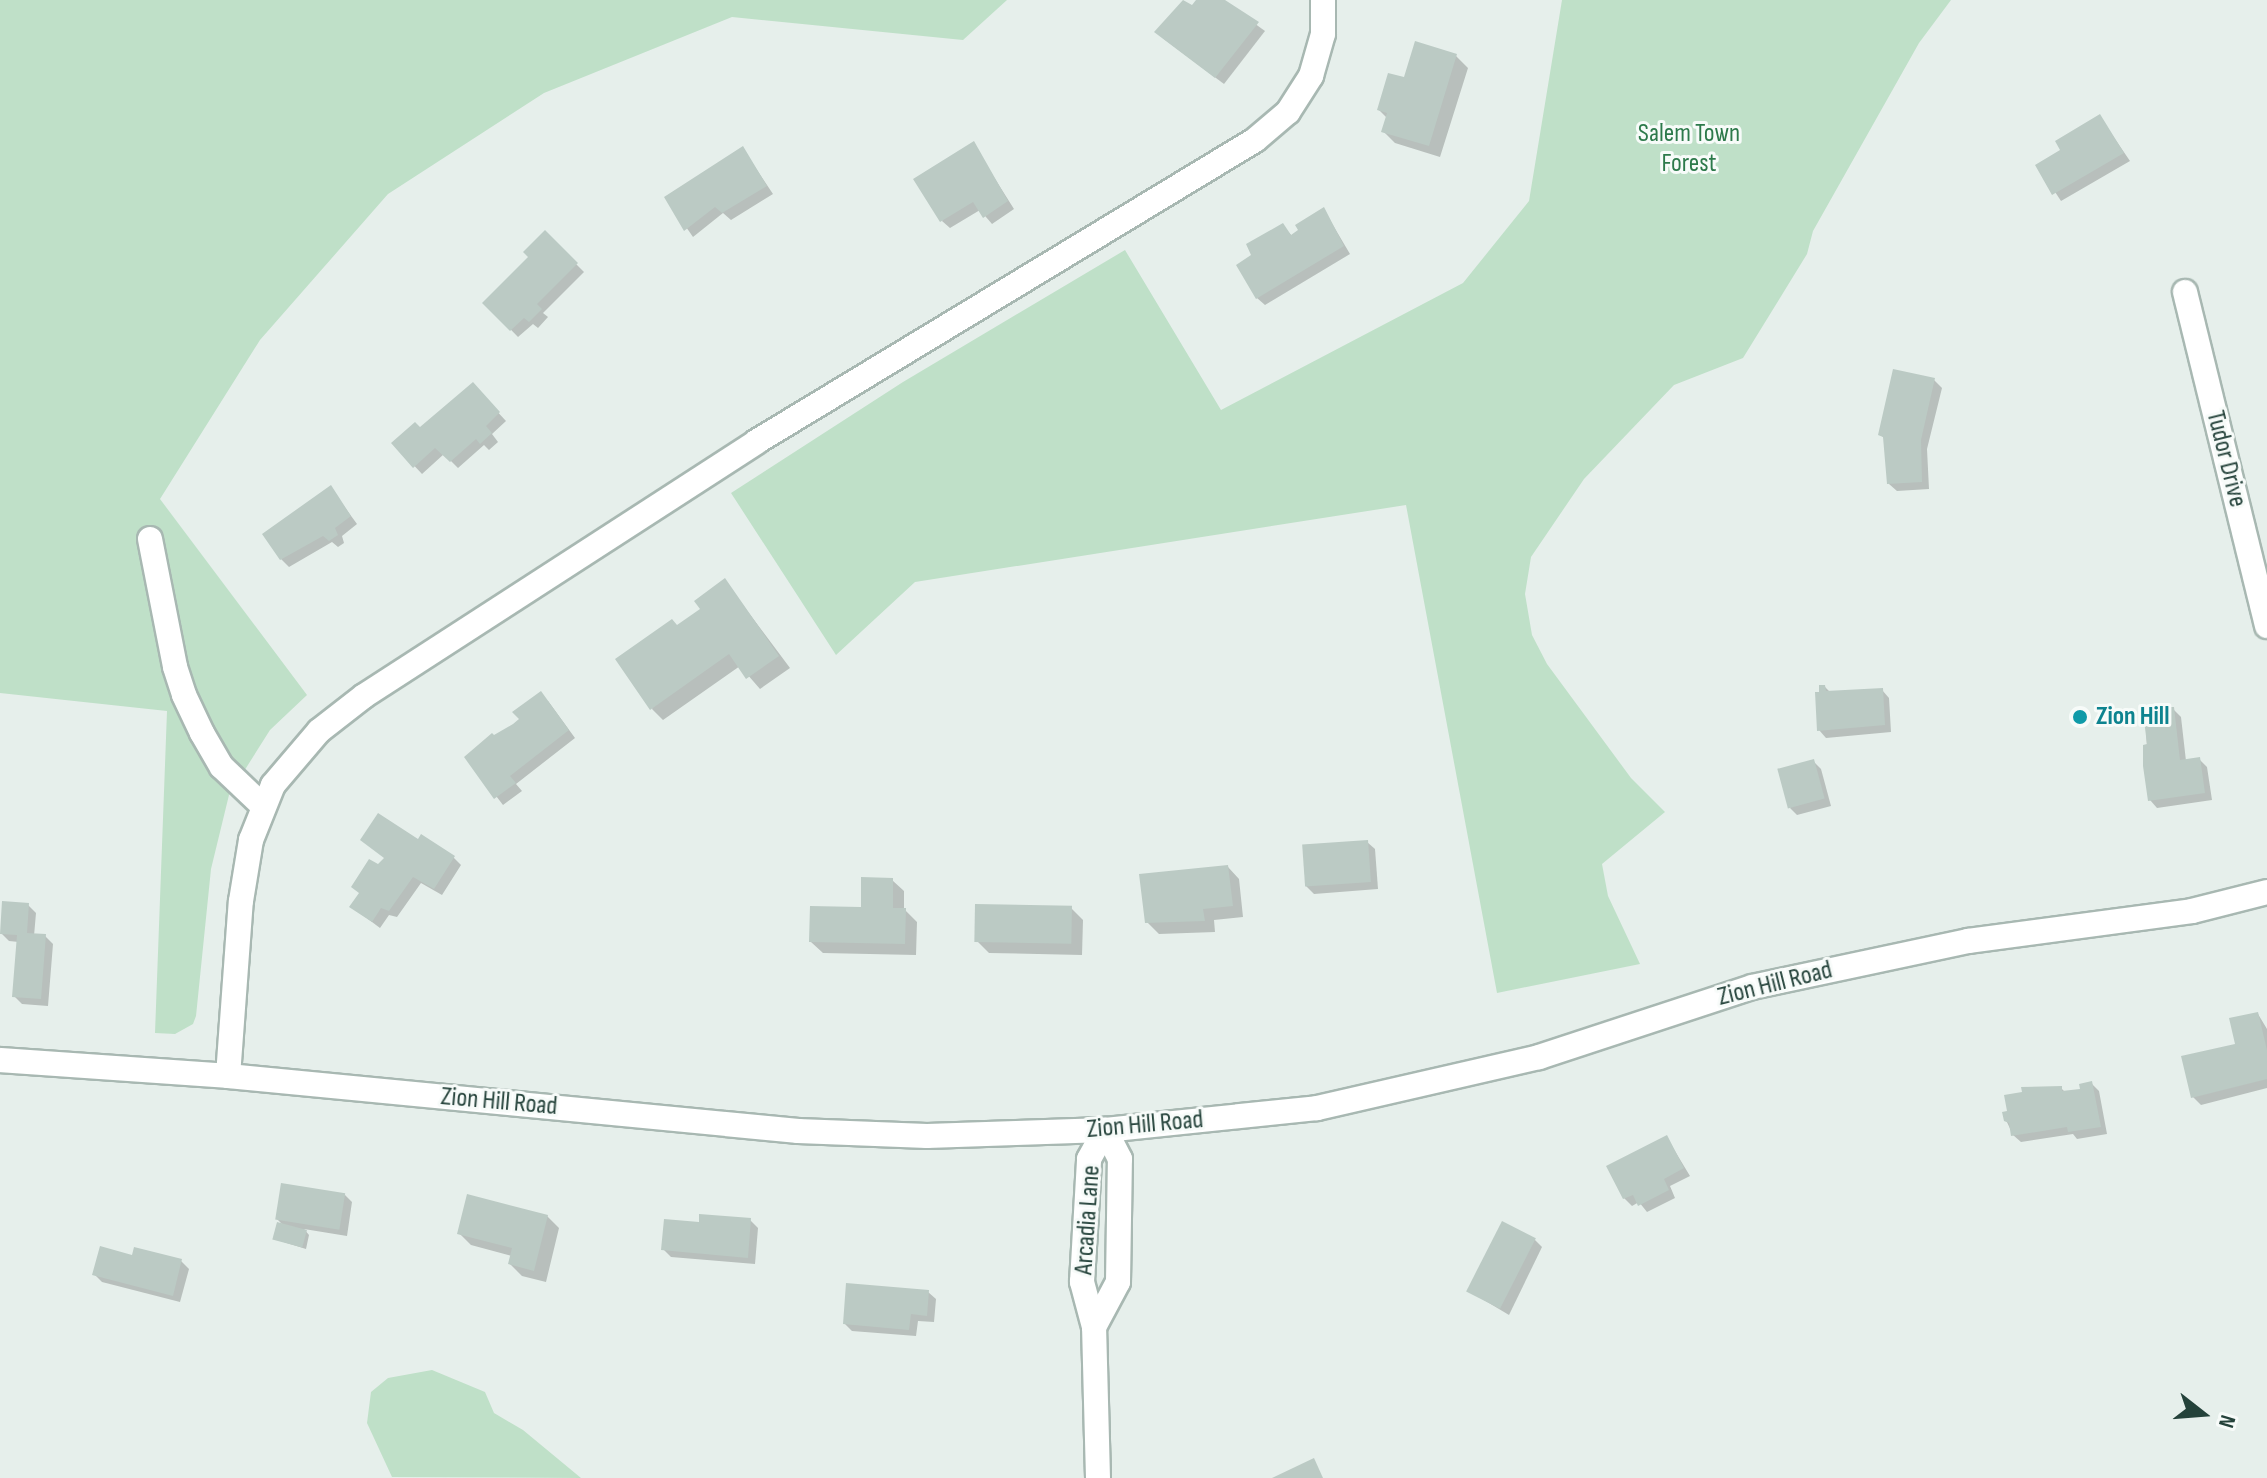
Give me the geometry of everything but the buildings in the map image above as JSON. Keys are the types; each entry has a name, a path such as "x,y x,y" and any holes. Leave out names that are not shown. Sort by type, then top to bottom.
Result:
{"street":[{"path":"228,1076 241,901 251,840 263,806 286,766 319,731 364,696 756,442 1270,129 1288,112 1311,76 1323,34 1323,0"},
{"name":"Tudor Drive","path":"2185,292 2267,626"},
{"path":"150,539 175,667 184,695 222,767 263,806"},
{"name":"Zion Hill Road","path":"0,1060 228,1076 836,1133 927,1136 1105,1130 1317,1108 1539,1057 1752,987 1968,941 2192,911 2267,892"},
{"name":"Arcadia Lane","path":"1098,1478 1094,1327 1082,1282 1089,1159 1105,1130"},
{"name":"Arcadia Lane","path":"1094,1327 1118,1282 1120,1159 1105,1130"}],"green space":[{"path":"0,0 1007,0 963,40 732,17 544,93 388,194 260,340 160,499 307,695 270,730 229,795 211,869 196,1016 193,1024 175,1034 155,1033 167,711 0,693"},
{"name":"Salem Town Forest","path":"1562,0 1951,0 1919,43 1813,231 1807,254 1743,358 1674,385 1584,479 1531,557 1525,594 1532,635 1547,664 1631,778 1665,812 1602,864 1608,896 1640,964 1497,993 1406,505 915,582 836,655 731,493 903,382 1125,250 1221,410 1463,283 1529,201"},
{"path":"432,1370 485,1392 494,1413 523,1430 581,1478 392,1477 367,1423 371,1392 388,1378"}],"place":[{"name":"Zion Hill","path":"2080,717"}]}
